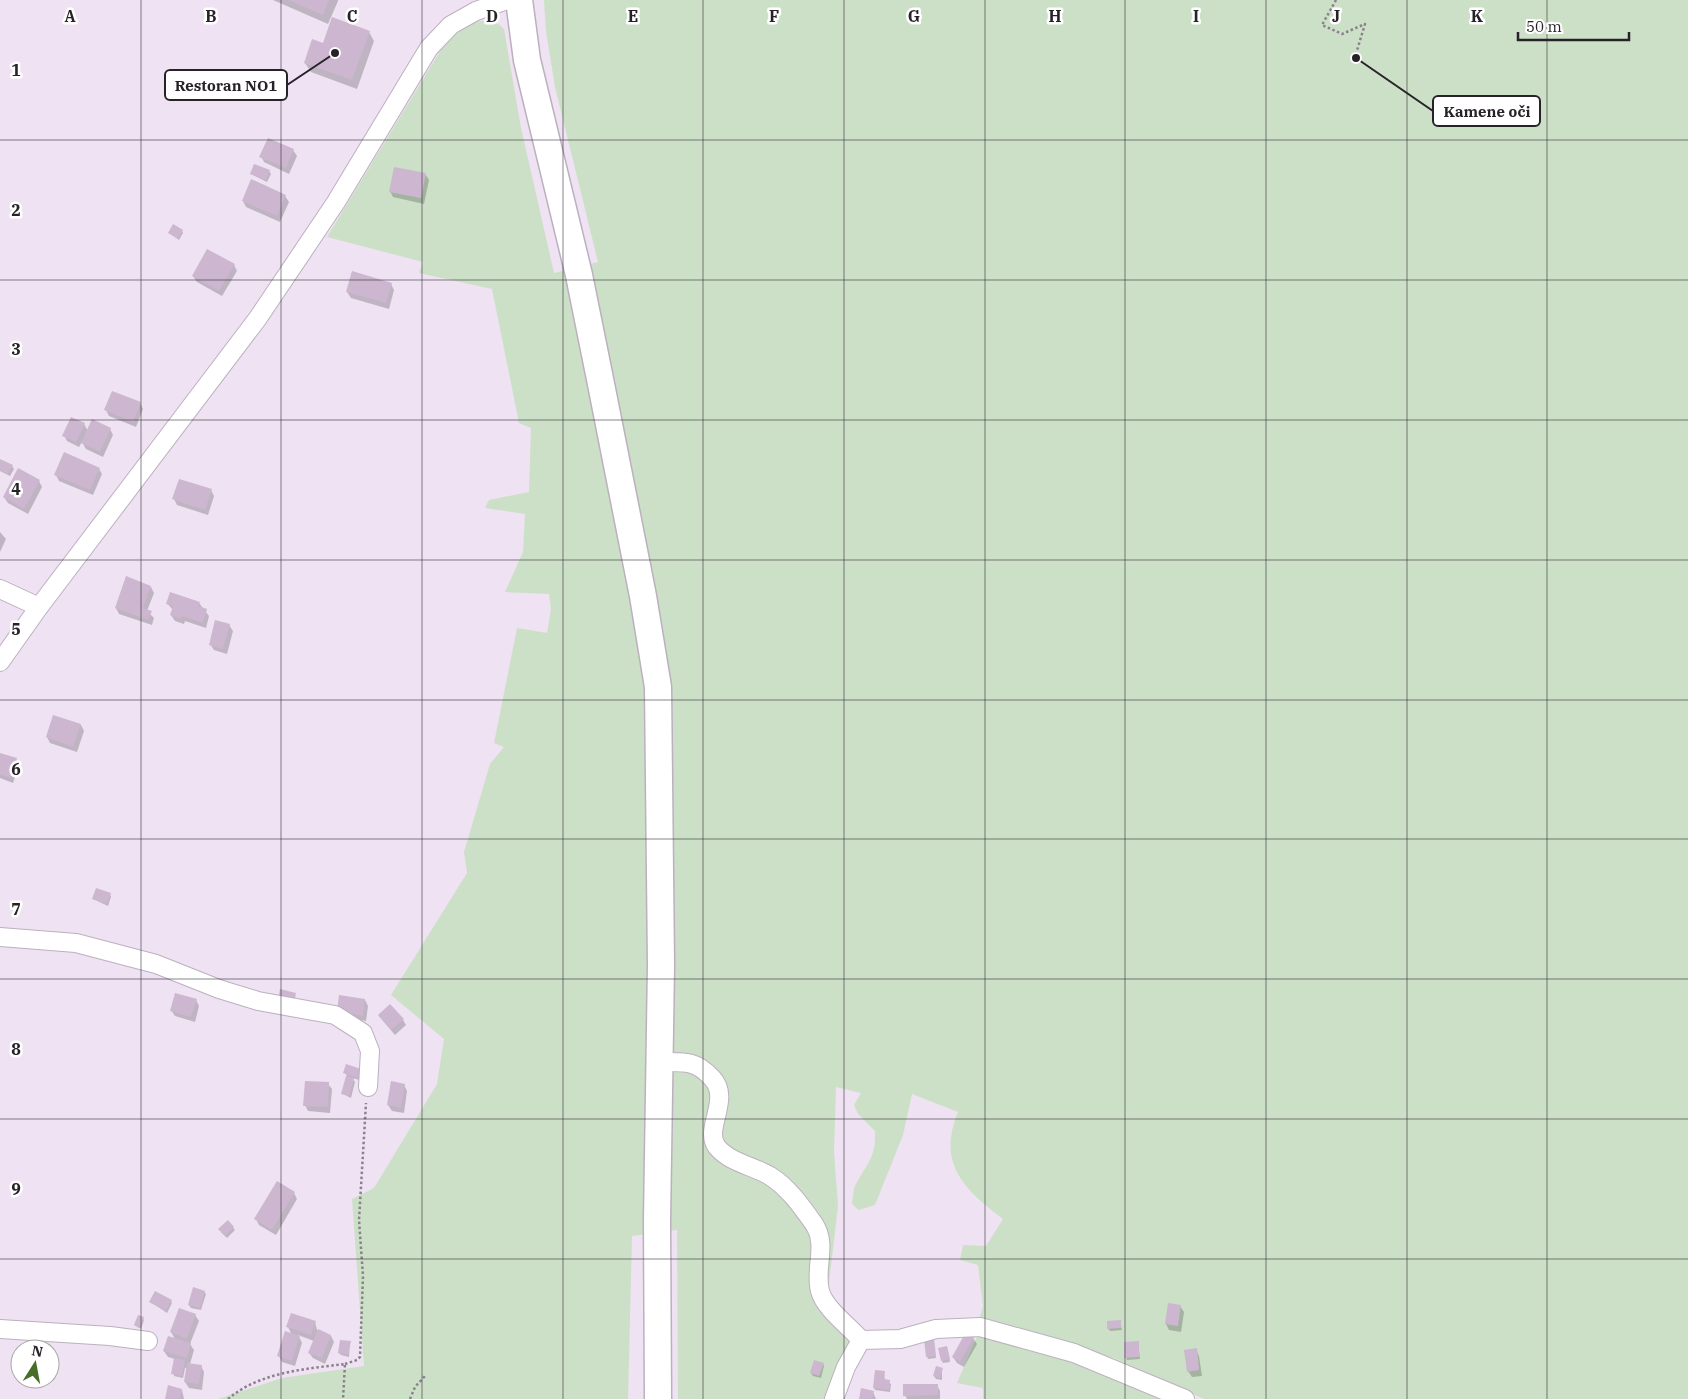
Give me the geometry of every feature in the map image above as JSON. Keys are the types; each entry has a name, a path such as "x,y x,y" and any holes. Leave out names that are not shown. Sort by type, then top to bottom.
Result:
{"main road":[{"path":"520,0 527,60 579,275 643,596 658,687 661,1062 657,1221 658,1399"}],"street":[{"path":"0,662 38,607 258,318 336,202 429,48 439,35 457,21 476,11 507,0"},
{"path":"0,590 38,607"},
{"path":"0,937 76,943 156,964 219,989 258,1001 335,1015 364,1032 370,1051 368,1087"},
{"path":"661,1062 695,1064 704,1069 715,1081 720,1092 714,1135 717,1146 732,1159 774,1179 799,1204 814,1225 821,1239 820,1291 834,1311 861,1340 900,1338 936,1329 980,1327 1074,1353 1185,1399"},
{"path":"0,1329 110,1336 148,1341"},
{"path":"834,1399 846,1367 861,1340"}],"path":[{"path":"1336,0 1322,25 1342,34 1365,24 1355,57"},
{"path":"228,1399 248,1384 270,1376 345,1364 358,1360 360,1357 363,1276 359,1220 364,1117 368,1087"},
{"path":"342,1399 345,1364"},
{"path":"410,1399 415,1387 425,1376"}],"green space":[{"path":"544,0 1688,0 1688,1399 1204,1399 1114,1358 980,1317 983,1306 978,1265 960,1260 963,1245 986,1246 1003,1219 976,1197 958,1173 952,1160 952,1130 958,1112 912,1094 903,1135 875,1205 859,1210 852,1204 854,1191 873,1154 875,1131 858,1114 854,1105 861,1093 836,1087 834,1152 838,1206 828,1292 833,1300 859,1324 827,1399 678,1399 677,1230 632,1236 628,1399 218,1399 282,1378 364,1366 352,1199 374,1188 437,1084 444,1039 391,995 467,873 464,852 490,764 504,747 494,743 517,628 547,633 551,609 549,594 505,592 523,552 525,514 485,508 489,500 529,492 531,428 519,423 492,289 419,273 423,262 327,237 442,48 462,30 479,21 488,21 496,23 504,29 521,128 554,273 598,262 555,87 546,31"},
{"path":"978,1334 1071,1359 1168,1399 983,1399 983,1388 957,1383"}],"building":[{"path":"288,0 329,0 323,15"},
{"path":"332,17 370,31 352,80 304,63 312,39 323,43"},
{"path":"268,138 294,149 286,168 259,157"},
{"path":"254,164 270,170 266,180 250,174"},
{"path":"394,167 426,173 421,198 389,192"},
{"path":"251,179 286,195 277,216 242,201"},
{"path":"173,224 183,230 178,239 168,233"},
{"path":"207,249 235,264 219,291 192,276"},
{"path":"352,271 392,283 386,303 346,292"},
{"path":"112,391 141,402 133,422 104,410"},
{"path":"71,417 85,423 76,442 62,436"},
{"path":"92,419 111,428 100,452 81,443"},
{"path":"64,452 100,468 90,490 54,475"},
{"path":"0,459 13,465 8,474 0,470"},
{"path":"18,468 40,480 24,509 3,497"},
{"path":"179,479 212,489 205,510 172,499"},
{"path":"126,576 151,586 143,608 152,611 148,620 115,608"},
{"path":"170,592 200,602 198,606 207,609 203,623 182,616 181,619 170,615 173,606 166,604"},
{"path":"215,620 230,624 223,649 209,645"},
{"path":"53,715 81,724 73,747 46,737"},
{"path":"0,753 17,758 10,778 0,774"},
{"path":"96,888 111,893 107,904 92,899"},
{"path":"280,989 296,993 294,1004 278,1000"},
{"path":"175,993 197,999 191,1017 170,1011"},
{"path":"339,995 365,999 363,1016 337,1012"},
{"path":"390,1004 404,1019 391,1030 378,1015"},
{"path":"346,1064 361,1069 358,1078 343,1073"},
{"path":"346,1076 354,1078 349,1096 341,1094"},
{"path":"305,1081 329,1082 328,1107 303,1106"},
{"path":"391,1081 405,1084 401,1108 387,1105"},
{"path":"277,1181 295,1192 272,1230 254,1219"},
{"path":"228,1220 234,1227 225,1236 218,1229"},
{"path":"193,1287 205,1291 200,1308 188,1305"},
{"path":"155,1291 172,1300 166,1311 149,1302"},
{"path":"1168,1303 1181,1305 1178,1326 1165,1324"},
{"path":"179,1308 196,1314 187,1339 170,1332"},
{"path":"291,1313 316,1321 311,1335 286,1327"},
{"path":"138,1315 144,1317 139,1328 134,1325"},
{"path":"1121,1320 1121,1328 1107,1329 1107,1321"},
{"path":"318,1329 331,1335 322,1358 308,1353"},
{"path":"285,1331 300,1336 292,1361 277,1356"},
{"path":"966,1332 974,1337 960,1362 952,1357"},
{"path":"168,1336 191,1343 187,1358 163,1351"},
{"path":"934,1338 936,1356 926,1357 924,1339"},
{"path":"340,1340 351,1341 348,1355 338,1353"},
{"path":"1139,1341 1139,1357 1124,1358 1124,1342"},
{"path":"947,1346 950,1359 941,1361 938,1348"},
{"path":"1197,1348 1199,1370 1187,1372 1184,1350"},
{"path":"174,1358 185,1360 182,1376 171,1374"},
{"path":"814,1360 824,1363 819,1376 810,1373"},
{"path":"187,1363 202,1365 199,1384 184,1382"},
{"path":"936,1366 943,1368 940,1378 933,1376"},
{"path":"875,1370 885,1371 884,1379 890,1380 889,1390 873,1388"},
{"path":"903,1384 938,1384 938,1395 903,1396"},
{"path":"168,1385 182,1389 180,1399 165,1399"},
{"path":"861,1388 874,1391 872,1399 859,1399"}],"place":[{"name":"Restoran NO1","path":"335,53"},
{"name":"Kamene oči","path":"1356,58"}]}
